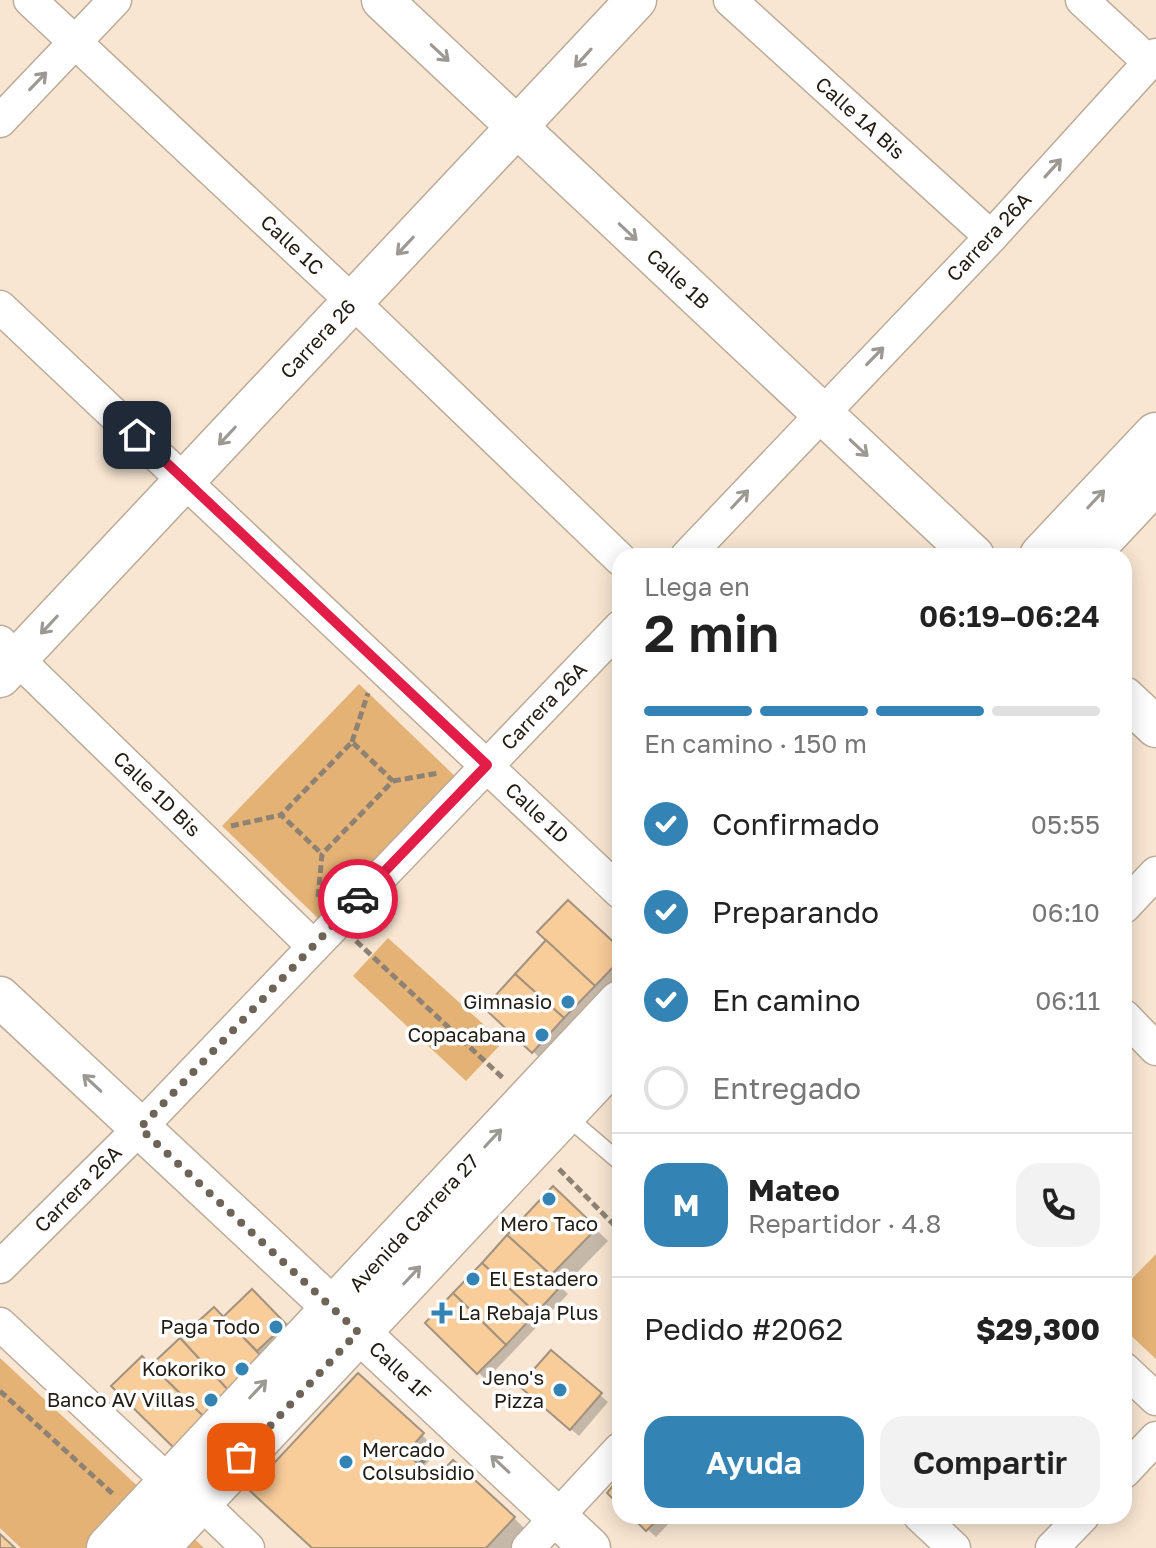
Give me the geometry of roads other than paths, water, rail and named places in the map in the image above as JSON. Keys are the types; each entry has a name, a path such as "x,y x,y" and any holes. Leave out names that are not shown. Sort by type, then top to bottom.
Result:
{"main road":[{"path":"1050,548 1156,435"},
{"path":"1092,548 1156,480"},
{"name":"Avenida Carrera 27","path":"542,1120 612,1015"},
{"name":"Avenida Carrera 27","path":"134,1538 185,1492 346,1320 542,1120 612,1060"}],"street":[{"name":"Calle 1C","path":"30,0 353,302 612,551"},
{"path":"0,121 115,0"},
{"name":"Calle 1B","path":"382,0 965,548"},
{"name":"Carrera 26","path":"6,660 184,482 636,0"},
{"name":"Calle 1A Bis","path":"730,0 991,237"},
{"path":"1082,0 1152,58"},
{"name":"Carrera 26A","path":"694,548 991,237 1152,58"},
{"name":"Calle 1D","path":"0,307 612,884"},
{"name":"Carrera 26A","path":"0,1267 140,1128 612,635"},
{"name":"Calle 1D Bis","path":"6,660 197,833 313,946"},
{"path":"1132,704 1156,727"},
{"path":"1132,898 1156,873"},
{"name":"Calle 1F","path":"0,997 590,1548"},
{"path":"1132,1024 1156,1049"},
{"path":"0,1324 248,1548"},
{"path":"1132,1376 1156,1399"},
{"path":"1132,1464 1156,1438"},
{"path":"528,1548 612,1458"},
{"path":"928,1524 954,1548"},
{"path":"1052,1548 1075,1524"}],"lane":[{"path":"542,1120 612,1158"}],"place":[{"name":"Gimnasio","path":"568,1002"},
{"name":"Copacabana","path":"542,1035"},
{"name":"Mero Taco","path":"549,1199"},
{"name":"El Estadero","path":"473,1279"},
{"name":"La Rebaja Plus","path":"442,1313"},
{"name":"Paga Todo","path":"276,1327"},
{"name":"Kokoriko","path":"242,1369"},
{"name":"Jeno's Pizza","path":"560,1390"},
{"name":"Banco AV Villas","path":"211,1400"},
{"name":"Mercado Colsubsidio","path":"346,1462"}]}
